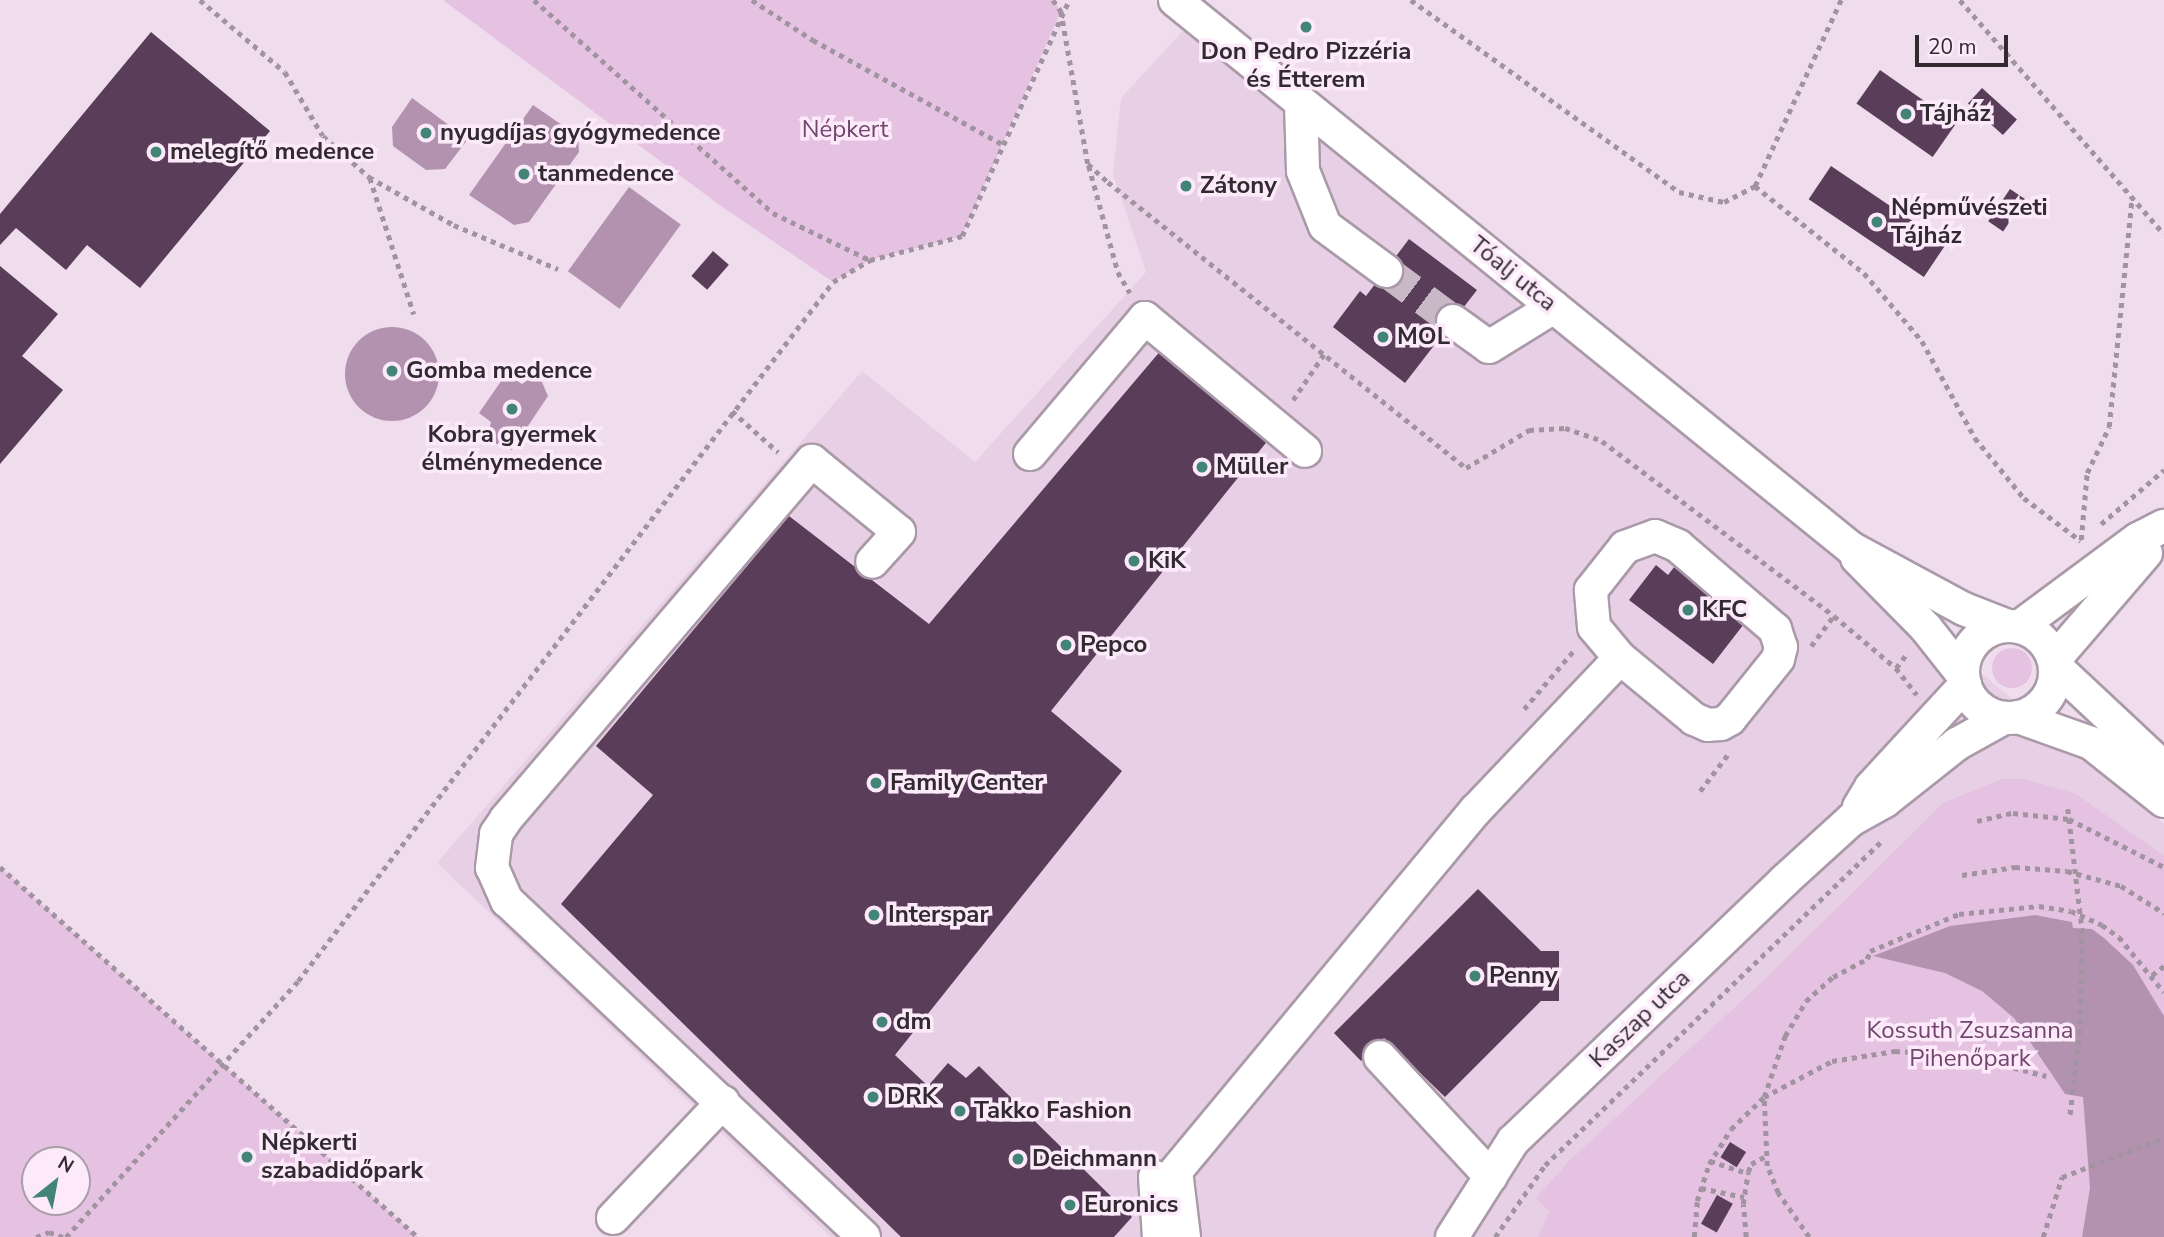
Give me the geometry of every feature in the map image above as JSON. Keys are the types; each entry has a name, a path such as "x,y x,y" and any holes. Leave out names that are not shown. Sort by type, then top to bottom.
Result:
{"street":[{"name":"Tóalj utca","path":"1175,0 1851,548 1964,609 2012,626"},
{"path":"1301,103 1303,171 1325,226 1386,271"},
{"path":"1452,321 1489,347 1554,307"},
{"path":"1030,454 1144,318 1305,451"},
{"path":"864,1237 507,901 496,886 493,851 506,819 812,461 899,532 872,562"},
{"path":"2163,527 2138,539 2012,626 1991,629 1970,647 1964,680 1980,707 2091,743 2164,801"},
{"path":"2011,718 2031,713 2050,694 2055,664 2091,612 2150,550 2163,527"},
{"path":"1655,536 1678,546 1764,616 1781,648 1778,659 1730,719 1708,725 1694,719 1620,658 1594,627 1591,590 1625,547 1655,536"},
{"name":"Tóalj utca","path":"1851,548 1863,567 1926,628 1964,680"},
{"path":"2012,626 2044,641 2055,664 2164,768"},
{"path":"1184,1237 1177,1171 1476,810 1585,691 1620,658"},
{"name":"Kaszap utca","path":"1851,820 1871,787 1964,680"},
{"name":"Kaszap utca","path":"1452,1237 1513,1141 1851,820 1885,800 1957,744 2011,718"},
{"path":"1380,1057 1449,1128 1491,1177"},
{"path":"613,1218 723,1102"},
{"path":"1155,1177 1159,1237"}],"path":[{"path":"200,0 285,72 323,136 369,177 454,225 558,269"},
{"path":"534,0 773,213 870,260"},
{"path":"752,0 813,40 1002,144"},
{"path":"1053,0 1061,11 1088,164 1118,272 1144,318"},
{"path":"36,1237 49,1232 64,1237 298,981 833,282 870,260 962,236 1061,11 1069,0"},
{"path":"1411,0 1679,192 1724,202 1755,186 1841,0"},
{"path":"1960,0 2164,233"},
{"path":"1088,164 1466,468 1529,430 1565,428 1602,441 1896,668 1926,628"},
{"path":"369,177 414,314"},
{"path":"1755,186 1864,273 1922,341 1975,438 2024,498 2081,541"},
{"path":"2081,541 2087,473 2109,427 2132,196"},
{"path":"1275,426 1324,354"},
{"path":"732,411 801,473"},
{"path":"2073,550 2164,470"},
{"path":"2068,809 2082,914 2074,1095 2070,1118"},
{"path":"1977,821 2013,813 2069,819 2164,867"},
{"path":"1494,1237 1545,1165 1892,831"},
{"path":"0,867 418,1237"},
{"path":"1962,875 2015,867 2077,873 2121,886 2164,913"},
{"path":"1809,1237 1778,1193 1766,1156 1764,1097 1785,1036 1806,1001 1833,977 1867,959 1870,951 1959,914 2039,906 2082,914 2119,937 2164,992"},
{"path":"2152,975 2164,966"},
{"path":"1694,1237 1701,1188 1710,1161 1731,1129 1764,1097 1832,1061 1895,1051 1965,1055 2046,1076"},
{"path":"2043,1237 2062,1177 2164,1138"},
{"path":"1746,1237 1744,1197 1748,1173 1751,1164 1766,1156"},
{"path":"1710,1161 1748,1173"},
{"path":"1701,1188 1744,1197"}],"shaded area":[{"path":"1191,22 2164,824 2164,1237 831,1237 437,863 862,371 975,462 1146,272 1113,174 1121,98"},
{"name":"nyugdíjas gyógymedence","path":"412,98 468,139 445,169 426,170 393,146 392,127"},
{"name":"tanmedence","path":"533,105 578,136 579,152 529,222 514,225 469,195"},
{"path":"629,187 681,225 620,309 568,271"},
{"name":"Gomba medence","path":"392,327 410,330 425,341 436,356 439,374 436,392 425,407 410,418 392,421 374,418 359,407 348,392 345,374 348,356 359,341 374,330"},
{"name":"Kobra gyermek élménymedence","path":"506,374 522,384 531,378 541,380 548,396 512,450 487,440 491,422 479,413"},
{"path":"2035,915 2072,922 2073,928 2092,929 2104,938 2133,965 2164,1016 2164,1237 2082,1237 2090,1188 2083,1097 2065,1094 2014,1018 1982,991 1945,973 1873,956 1950,926"}],"green space":[{"name":"Népkert","path":"443,0 1053,0 1061,11 962,236 870,260 833,282 721,206"},
{"path":"2012,648 2026,654 2032,668 2026,682 2012,688 1998,682 1992,668 1998,654"},
{"name":"Kossuth Zsuzsanna Pihenőpark","path":"2002,779 2025,779 2076,794 2164,856 2164,1237 1538,1237 1549,1212 1536,1198 1570,1160 1765,979 1943,803"},
{"path":"0,867 418,1237 0,1237"}],"building":[{"path":"151,32 270,131 140,288 87,245 66,270 16,228 0,245 0,214"},
{"name":"Tájház","path":"1880,70 1956,123 1933,157 1856,104"},
{"path":"1982,88 2017,119 2003,135 1968,104"},
{"name":"Népművészeti Tájház","path":"1831,166 1946,244 1924,277 1809,199"},
{"path":"2010,189 2025,199 2003,231 1988,221"},
{"path":"1409,239 1477,290 1405,383 1333,327 1360,291 1366,296"},
{"path":"713,251 729,265 707,290 691,276"},
{"path":"0,266 58,314 22,356 63,390 0,464"},
{"name":"Family Center","path":"1162,349 1273,434 1051,711 1122,771 895,1055 928,1086 948,1063 966,1078 979,1066 1132,1217 1114,1237 901,1237 561,904 653,795 596,746 789,516 929,624"},
{"name":"KFC","path":"1656,565 1668,575 1675,566 1747,620 1713,664 1629,600"},
{"name":"Penny","path":"1478,889 1541,951 1559,951 1559,1001 1541,1001 1445,1097 1384,1038 1361,1061 1334,1033"},
{"path":"1730,1142 1746,1152 1737,1167 1720,1157"},
{"path":"1717,1195 1733,1204 1717,1233 1701,1224"}],"tunnel":[{"path":"1386,271 1453,321"}],"place":[{"name":"Don Pedro Pizzéria és Étterem","path":"1306,27"},
{"name":"Tájház","path":"1906,114"},
{"name":"nyugdíjas gyógymedence","path":"426,133"},
{"name":"melegítő medence","path":"156,152"},
{"name":"tanmedence","path":"524,174"},
{"name":"Zátony","path":"1186,186"},
{"name":"Népművészeti Tájház","path":"1877,222"},
{"name":"MOL","path":"1383,337"},
{"name":"Gomba medence","path":"392,371"},
{"name":"Kobra gyermek élménymedence","path":"512,409"},
{"name":"Müller","path":"1202,467"},
{"name":"KiK","path":"1134,561"},
{"name":"KFC","path":"1688,610"},
{"name":"Pepco","path":"1066,645"},
{"name":"Family Center","path":"876,783"},
{"name":"Interspar","path":"874,915"},
{"name":"Penny","path":"1475,976"},
{"name":"dm","path":"882,1022"},
{"name":"DRK","path":"873,1097"},
{"name":"Takko Fashion","path":"960,1111"},
{"name":"Népkerti szabadidőpark","path":"247,1157"},
{"name":"Deichmann","path":"1018,1159"},
{"name":"Euronics","path":"1070,1205"}]}
